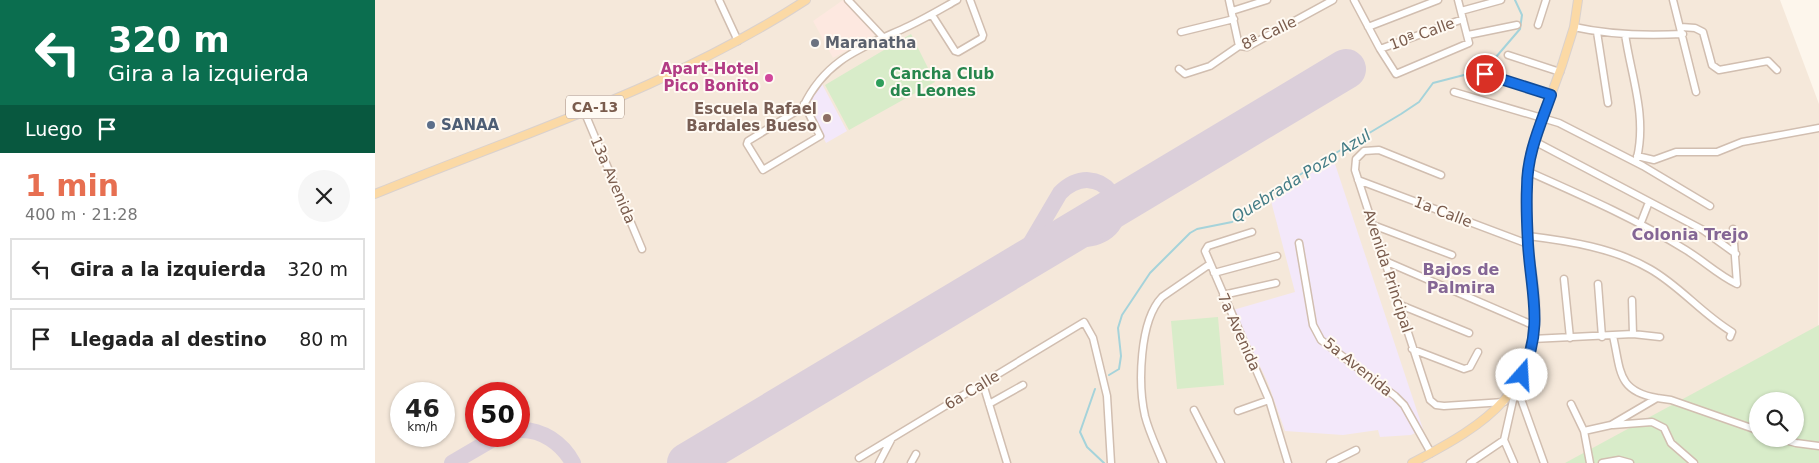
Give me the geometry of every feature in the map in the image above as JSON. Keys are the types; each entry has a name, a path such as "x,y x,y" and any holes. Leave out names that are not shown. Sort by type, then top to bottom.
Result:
{"main road":[{"name":"CA-13","path":"375,194 648,86 738,40 806,0"},
{"path":"1412,463 1466,433 1504,402 1516,387 1527,363 1535,326 1535,295 1528,240 1527,171 1534,141 1560,72 1574,27 1578,0"}],"street":[{"path":"719,0 738,40"},
{"path":"849,0 881,36"},
{"path":"804,104 820,134 819,138 764,170 761,169 747,144 748,141 804,104 812,89 839,60 881,36 932,15 957,0"},
{"path":"932,15 955,51 958,52 982,38 983,35 970,0"},
{"path":"1229,0 1239,46"},
{"path":"1232,11 1267,0"},
{"name":"8ª Calle","path":"1179,70 1185,74 1193,73 1210,66 1239,46 1247,47 1333,0"},
{"path":"1364,0 1355,2 1380,49 1396,74 1467,45 1469,38 1458,0"},
{"path":"1369,27 1438,0"},
{"path":"1461,11 1501,0"},
{"path":"1538,25 1546,0"},
{"path":"1673,0 1697,92"},
{"path":"1181,32 1234,19"},
{"name":"10ª Calle","path":"1380,49 1463,19"},
{"path":"1469,38 1517,25"},
{"path":"1574,27 1597,32 1653,36 1695,28 1703,32 1713,65 1719,70 1768,60 1777,70"},
{"path":"1597,32 1608,103"},
{"path":"1625,34 1630,72 1639,97 1636,159"},
{"path":"1508,55 1560,72"},
{"path":"1485,74 1551,95"},
{"path":"1454,92 1543,117 1636,159 1711,206"},
{"name":"13a Avenida","path":"585,111 642,249"},
{"path":"1636,159 1654,160 1676,152 1717,152 1742,142 1819,128"},
{"path":"1534,141 1703,230 1736,254"},
{"name":"Avenida Principal","path":"1441,175 1387,152 1371,148 1364,151 1356,159 1355,170 1358,180 1430,400 1436,405 1444,406 1504,402"},
{"path":"1527,171 1640,225 1687,250 1719,276 1737,284 1733,229"},
{"name":"1a Calle","path":"1358,180 1528,240 1568,241 1594,247 1650,269 1715,322 1732,332 1730,337"},
{"path":"1640,225 1649,202"},
{"path":"1373,224 1452,254"},
{"path":"1163,463 1145,416 1141,358 1155,304 1162,297 1210,264 1205,251 1208,246 1253,232"},
{"name":"5a Avenida","path":"1299,243 1313,325 1321,340 1337,354 1395,396 1403,405 1431,453"},
{"path":"1214,273 1277,256"},
{"path":"1385,261 1535,326"},
{"name":"7a Avenida","path":"1210,264 1269,400 1288,463"},
{"path":"1564,280 1570,338"},
{"path":"1223,295 1276,283"},
{"path":"1598,284 1601,337"},
{"path":"1632,300 1633,334"},
{"path":"1398,304 1469,333"},
{"name":"6a Calle","path":"859,458 1084,322 1093,338 1107,396 1111,463"},
{"path":"1532,339 1633,334 1660,337"},
{"path":"1613,336 1625,383 1636,392 1671,400 1749,427"},
{"path":"1413,349 1464,368 1470,367 1478,352"},
{"path":"983,384 1007,463"},
{"path":"989,404 1023,385"},
{"path":"1514,463 1504,440 1516,387"},
{"path":"1516,387 1544,463"},
{"path":"1611,425 1657,398"},
{"path":"1238,411 1269,400"},
{"path":"1571,404 1584,431 1591,463"},
{"path":"1194,410 1221,463"},
{"path":"1584,431 1611,425 1651,422 1664,428 1671,443 1694,463"},
{"path":"879,463 891,440"},
{"path":"1473,462 1504,440"},
{"path":"1804,444 1819,446"},
{"path":"1330,463 1356,450"},
{"path":"911,463 916,454"},
{"path":"1602,463 1628,462"}],"shaded area":[{"path":"375,0 1780,0 1819,104 1818,463 375,463"},
{"path":"843,0 875,35 833,58 813,21"},
{"name":"Escuela Rafael Bardales Bueso","path":"822,84 847,131 826,143 807,105 815,89"},
{"path":"1333,158 1423,429 1411,435 1380,437 1378,430 1343,435 1285,431 1268,383 1233,310 1295,292 1271,201"}],"green space":[{"name":"Cancha Club de Leones","path":"911,34 935,82 849,130 825,85"},
{"path":"1218,317 1224,385 1177,389 1171,321"},
{"path":"1819,325 1819,463 1565,463"}],"waterway":[{"name":"Quebrada Pozo Azul","path":"1109,375 1119,369 1121,356 1118,328 1122,315 1150,273 1190,233 1197,229 1232,222 1304,172 1419,102 1433,83 1464,75 1496,57 1520,29 1522,15 1515,0"},
{"name":"Quebrada Pozo Azul","path":"1095,389 1080,432 1087,447 1104,463"}],"taxiway":[{"path":"1011,270 1020,261 1060,193 1075,183 1088,180 1101,184 1110,192 1116,202 1117,214 1112,226 1101,235 1092,238 1062,239"},
{"path":"530,431 551,439 563,449 573,463"},
{"path":"452,463 479,447"}],"runway":[{"path":"687,463 1346,69"}],"place":[{"name":"Maranatha","path":"815,43"},
{"name":"Apart-Hotel Pico Bonito","path":"769,78"},
{"name":"Cancha Club de Leones","path":"880,83"},
{"name":"Escuela Rafael Bardales Bueso","path":"827,118"},
{"name":"SANAA","path":"431,125"}],"district":[{"name":"Colonia Trejo","path":"1690,234"},
{"name":"Bajos de Palmira","path":"1461,278"}],"route":[{"path":"1485,74 1551,95 1531,150 1527,171 1528,244 1535,295 1535,326 1527,363 1522,375"}]}
